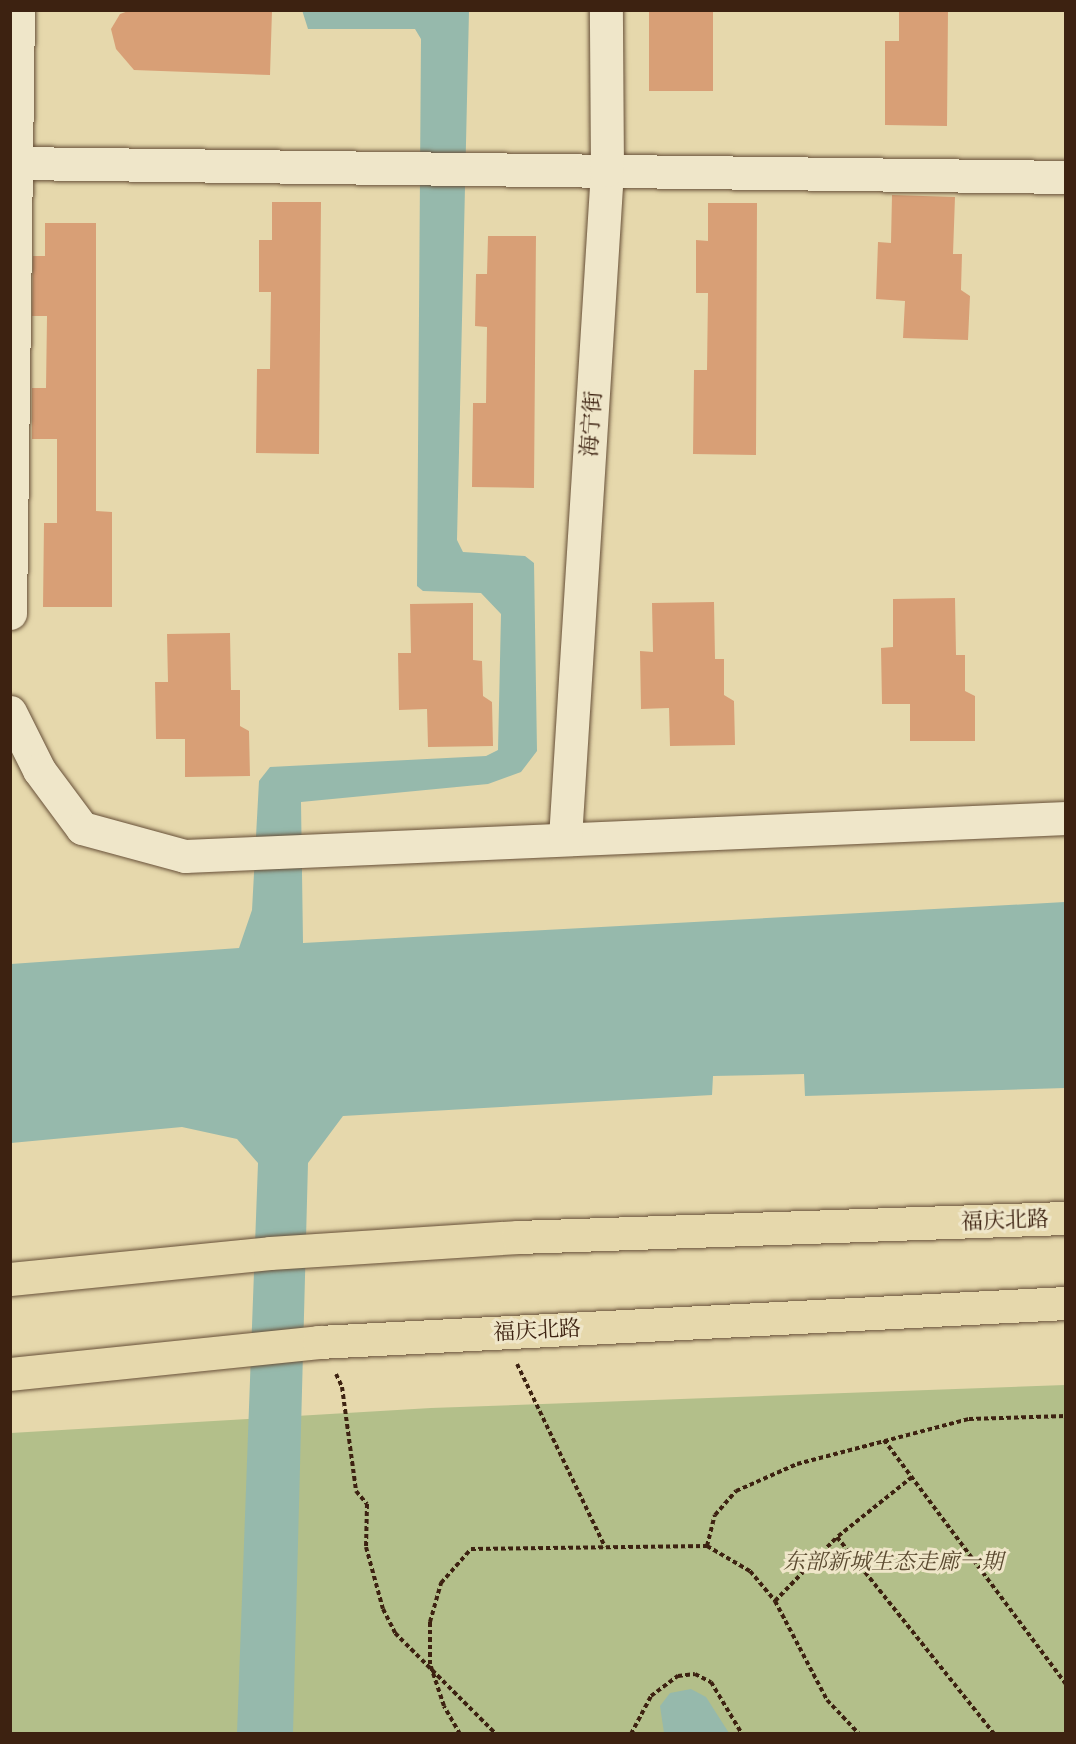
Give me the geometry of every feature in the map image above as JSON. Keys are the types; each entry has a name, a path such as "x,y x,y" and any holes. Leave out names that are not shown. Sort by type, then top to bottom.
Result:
{"main road":[{"name":"福庆北路","path":"10,1279 270,1253 518,1237 1065,1218"},
{"name":"福庆北路","path":"10,1374 319,1342 1065,1303"}],"street":[{"path":"10,613 18,10"},
{"name":"海宁街","path":"565,838 607,170 606,10"},
{"path":"15,164 1065,177"},
{"path":"10,712 39,770 82,828 185,855 1065,818"}],"path":[{"path":"501,1332 605,1547"},
{"path":"319,1342 342,1387 356,1491 367,1504 366,1547 375,1589 395,1633 430,1664 496,1734"},
{"path":"707,1546 715,1515 736,1491 797,1464 969,1419 1065,1416"},
{"path":"884,1440 1065,1684"},
{"path":"776,1601 837,1537 912,1478"},
{"path":"837,1537 994,1734"},
{"path":"460,1734 444,1706 430,1664 430,1622 441,1583 471,1549 707,1546 750,1571 776,1601 827,1700 859,1734"},
{"path":"632,1734 651,1696 678,1676 695,1674 711,1682 742,1734"}],"green space":[{"name":"东部新城生态走廊一期","path":"1065,1385 1065,1733 11,1734 11,1433 431,1408"}],"shaded area":[{"path":"302,10 469,11 457,540 463,552 525,556 534,563 537,751 521,772 488,784 301,802 303,943 1065,902 1065,1088 805,1096 804,1074 713,1076 712,1095 343,1116 308,1163 293,1733 237,1733 258,1163 237,1139 182,1127 11,1143 11,964 239,948 252,910 259,781 270,767 486,756 498,750 501,614 481,593 423,591 417,586 421,39 415,29 308,29"},
{"path":"691,1689 706,1697 729,1733 664,1733 660,1706 670,1693"}],"building":[{"path":"131,10 272,10 270,75 134,70 116,49 111,29 120,14"},
{"path":"649,10 713,10 713,91 649,91"},
{"path":"899,10 948,10 947,126 885,125 885,41 899,41"},
{"path":"892,195 955,197 953,254 962,254 961,290 970,296 968,340 903,338 905,301 876,299 878,242 891,243"},
{"path":"272,202 321,202 319,454 256,453 257,369 270,369 271,292 259,292 259,240 272,240"},
{"path":"708,203 757,203 756,455 693,454 694,370 707,370 708,293 696,293 696,240 708,241"},
{"path":"45,223 96,223 96,511 112,512 112,607 43,607 44,523 57,523 57,439 32,439 32,388 46,388 47,316 32,316 33,256 45,256"},
{"path":"488,236 536,236 534,488 472,487 473,403 486,403 487,327 475,326 476,274 487,274"},
{"path":"955,598 956,655 965,655 965,691 975,696 975,741 910,741 910,704 882,704 881,648 893,647 893,599"},
{"path":"714,602 715,659 724,659 724,695 734,701 735,745 670,746 669,708 641,709 640,651 653,652 652,603"},
{"path":"473,603 473,660 482,661 483,696 492,702 493,746 428,747 427,709 399,710 398,653 411,653 410,604"},
{"path":"230,633 231,690 240,690 240,726 249,731 250,776 185,777 185,739 156,739 155,682 168,682 167,634"}]}
